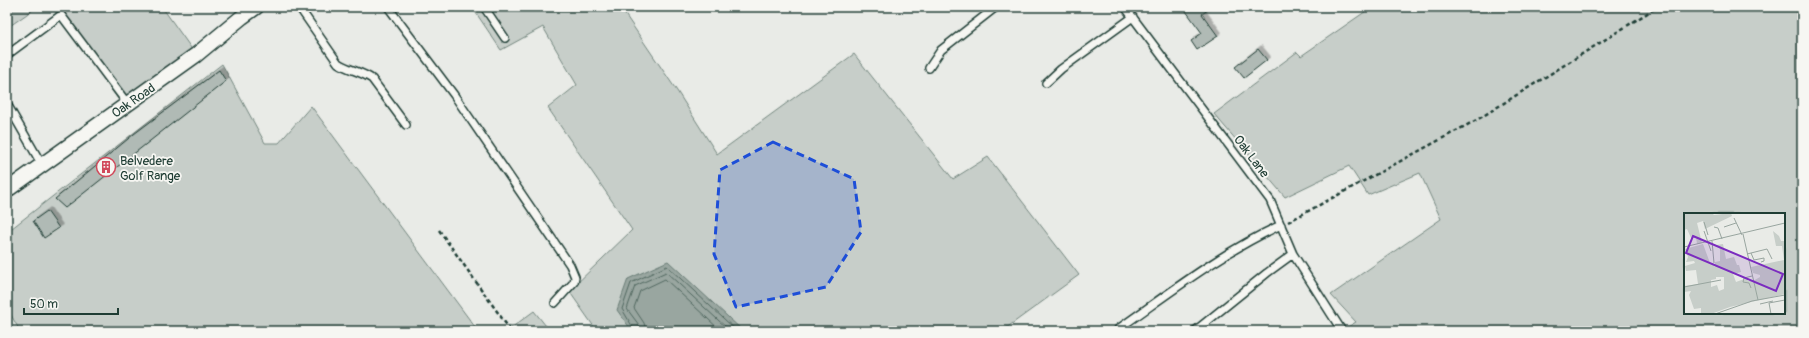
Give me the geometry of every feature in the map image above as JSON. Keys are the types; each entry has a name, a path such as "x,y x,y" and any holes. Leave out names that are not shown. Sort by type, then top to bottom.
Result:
{"street":[{"name":"Oak Road","path":"7,190 196,55 256,7"}],"lane":[{"path":"299,7 338,63 348,69 365,74 372,79 406,125"},
{"path":"388,7 454,95 570,265 575,277 574,282 555,304"},
{"path":"484,7 505,38"},
{"path":"929,68 941,50 996,7"},
{"name":"Oak Lane","path":"1125,7 1270,200 1293,254 1342,331"},
{"path":"7,55 61,15 127,103"},
{"path":"1046,83 1061,69 1133,17"},
{"path":"7,104 42,165"},
{"path":"1118,328 1217,261 1264,233 1281,225"},
{"path":"1195,331 1293,254"}],"path":[{"path":"1281,225 1480,118 1657,7"},
{"path":"439,230 510,331"}],"highlighted area":[{"path":"773,142 854,179 861,232 826,287 736,307 714,254 720,170"}],"shaded area":[{"path":"7,7 37,7 7,28"},
{"path":"52,7 162,7 196,55 123,106"},
{"path":"472,7 620,7 677,91 717,154 854,54 953,179 988,157 1079,275 1002,331 597,331 569,291 632,230 548,108 577,85 543,27 501,50"},
{"path":"1372,7 1802,7 1802,331 1341,331 1356,322 1331,295 1441,219 1420,173 1368,195 1349,166 1285,197 1214,114 1297,52 1301,56"},
{"path":"222,64 265,143 279,143 311,106 478,331 20,331 7,308 7,232"},
{"path":"534,311 550,331 507,331"}],"water":[{"path":"668,261 743,331 632,331 617,310 628,279"}],"building":[{"path":"1183,7 1212,7 1202,14 1218,36 1197,50 1191,41 1202,33"},
{"path":"1258,49 1267,60 1244,78 1235,67"},
{"name":"Belvedere Golf Range","path":"219,70 226,81 65,208 55,199 134,134"},
{"path":"47,211 59,228 44,238 33,221"}],"place":[{"name":"Belvedere Golf Range","path":"106,167"}]}
